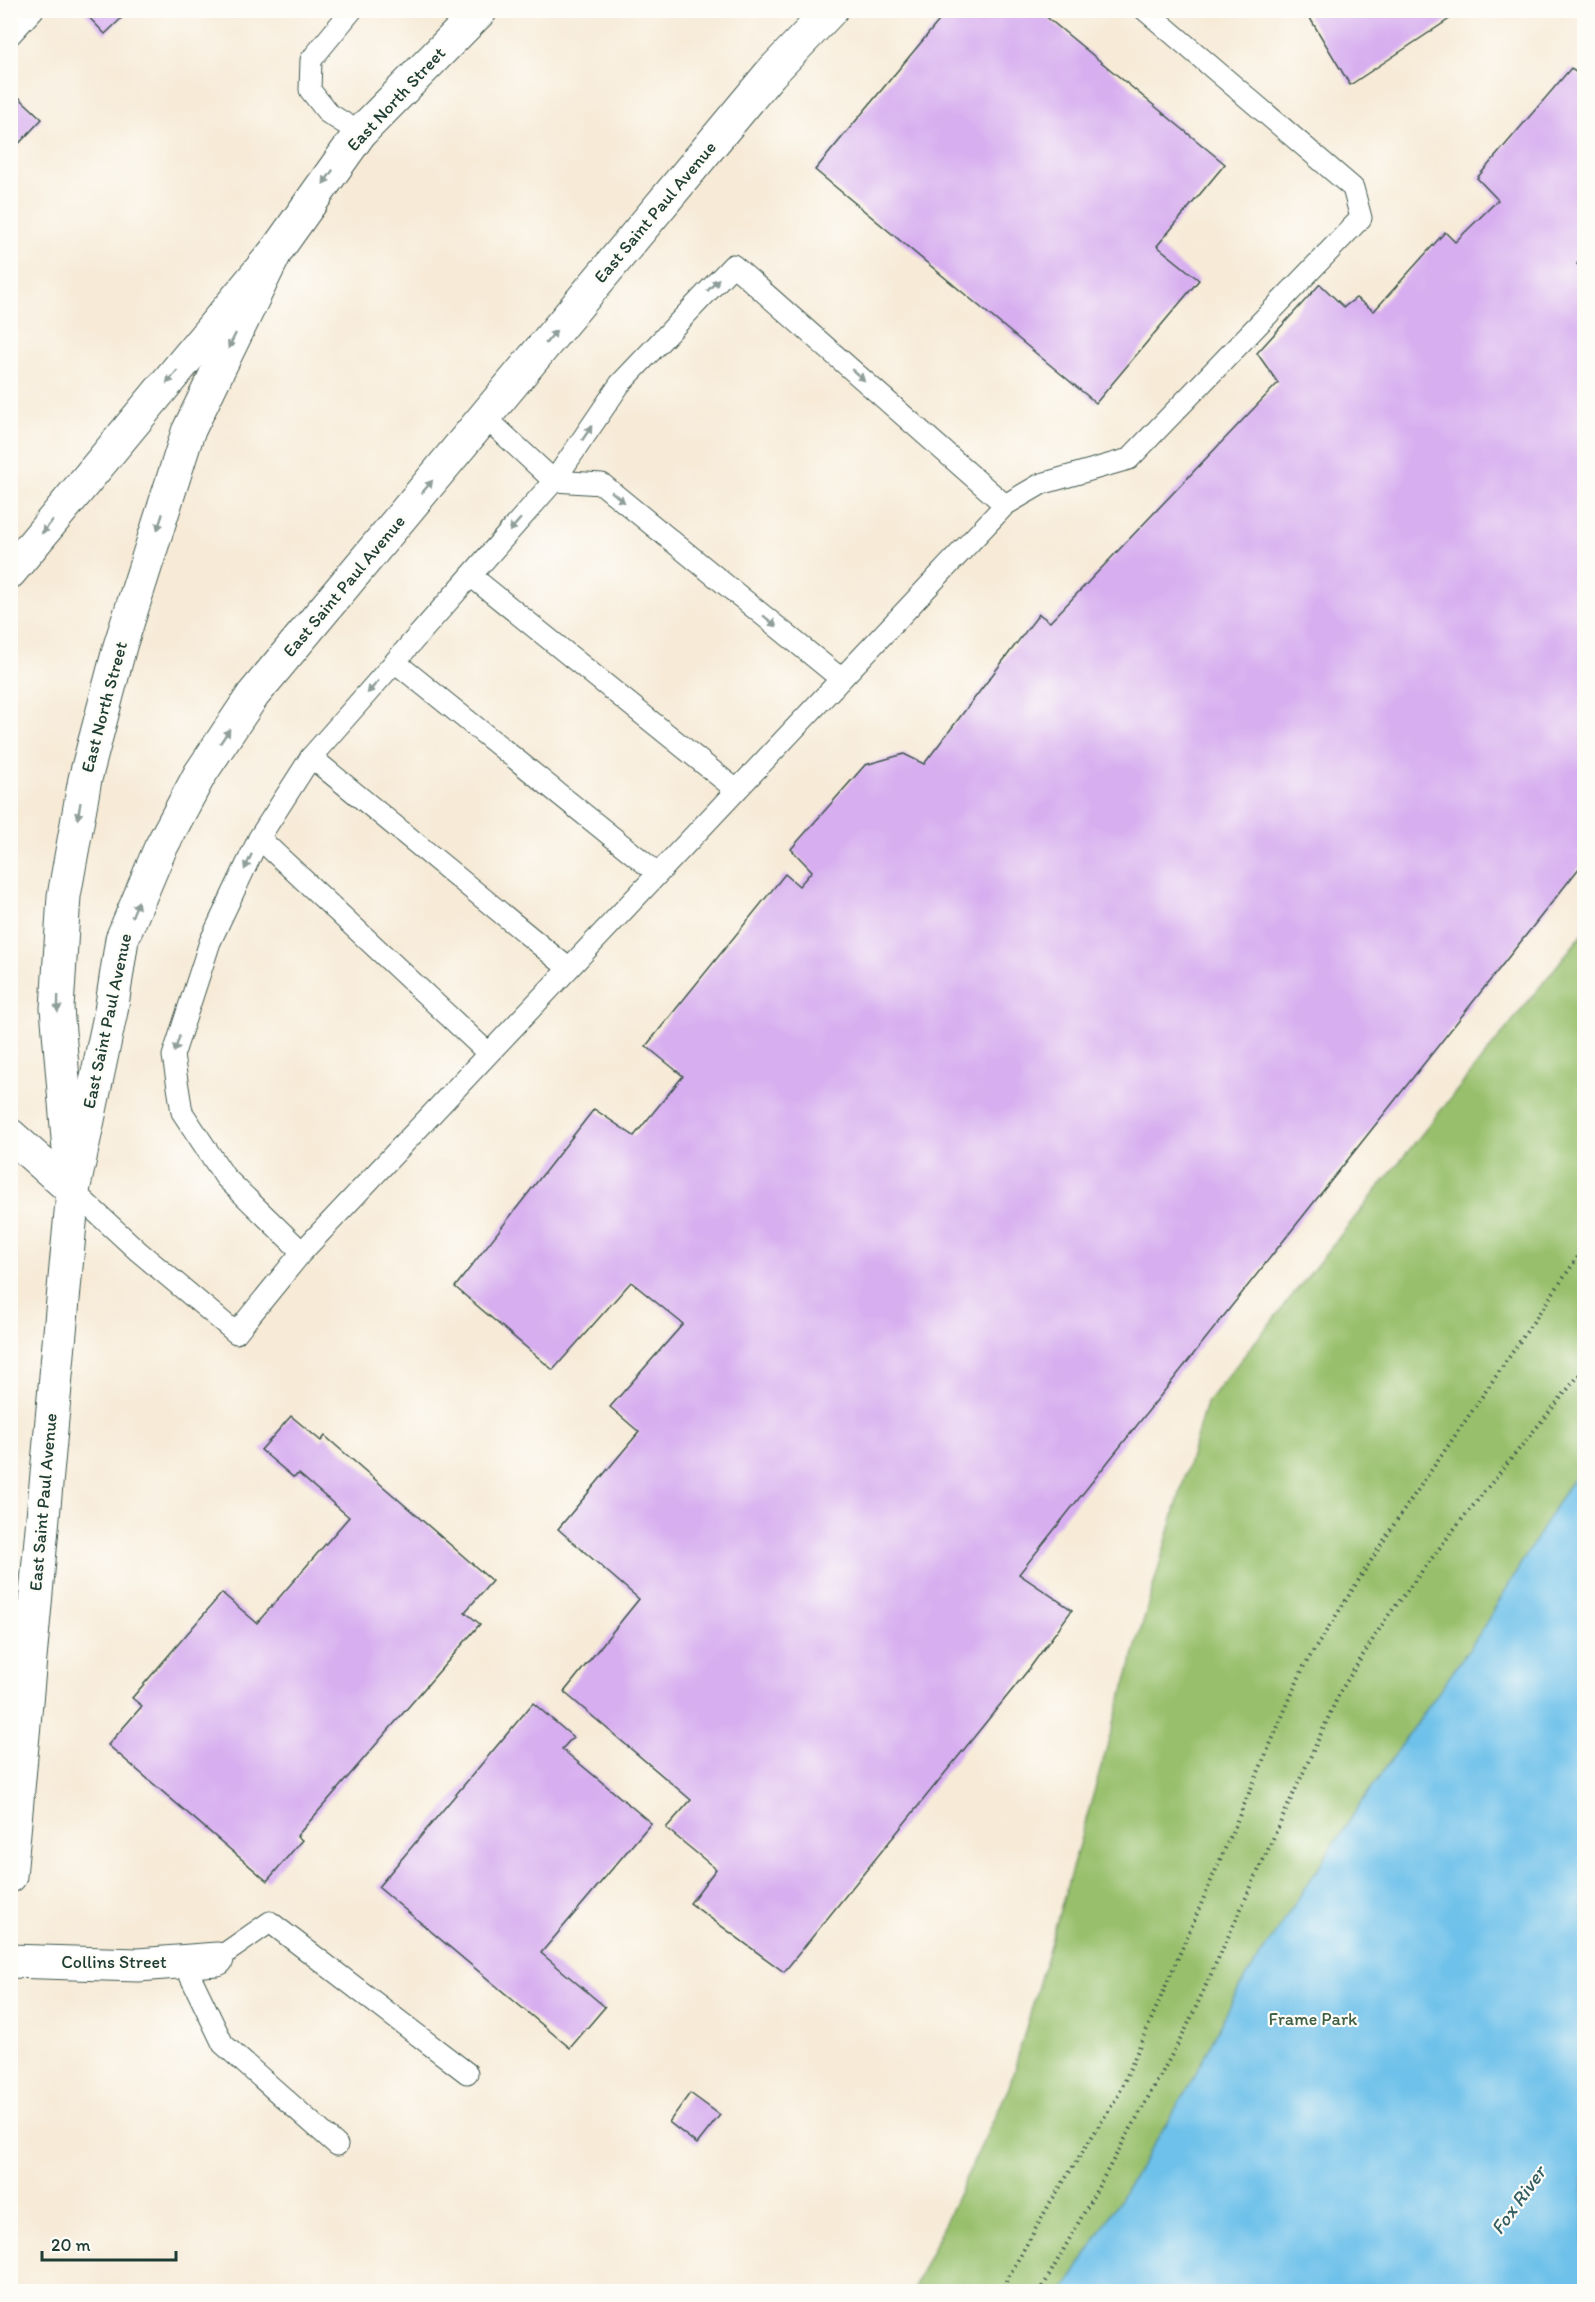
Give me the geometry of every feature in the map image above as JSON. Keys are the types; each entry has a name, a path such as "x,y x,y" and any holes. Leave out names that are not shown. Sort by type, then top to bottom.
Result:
{"main road":[{"name":"East North Street","path":"10,572 276,251 360,133 481,10"},
{"name":"East Saint Paul Avenue","path":"10,1876 73,1191 111,1011 122,939 159,849 200,774 253,695 770,74 831,10"},
{"name":"East North Street","path":"73,1191 57,1008 64,896 85,779 120,646 188,432 276,251"},
{"path":"10,1136 73,1191"},
{"name":"Collins Street","path":"10,1961 138,1965 217,1959"}],"lane":[{"path":"10,35 33,10"},
{"path":"352,10 311,60 310,90 328,114 360,133"},
{"path":"73,1191 138,1251 236,1333 302,1252 735,789 1005,505 1041,484 1129,459 1361,218 1353,188 1145,10"},
{"path":"302,1252 225,1177 182,1112 172,1056 210,942 259,838 311,757 554,481 620,384 733,265 1005,505"},
{"path":"485,417 554,481 602,484 840,678"},
{"path":"471,576 735,789"},
{"path":"395,662 657,873"},
{"path":"311,757 568,968"},
{"path":"259,838 488,1053"},
{"path":"217,1959 270,1922 467,2073"},
{"path":"183,1961 224,2044 337,2145"}],"path":[{"path":"1000,2292 1050,2203 1119,2094 1304,1666 1393,1526 1584,1248"},
{"path":"1040,2292 1185,2031 1340,1692 1385,1620 1584,1369"}],"green space":[{"name":"Frame Park","path":"1584,932 1584,2291 912,2292 1009,2087 1206,1403"}],"water":[{"name":"Fox River","path":"1584,1463 1584,2291 1064,2291 1193,2080 1239,1988 1359,1806 1480,1633 1558,1502"}],"building":[{"path":"82,10 130,10 105,34"},
{"path":"948,10 1038,10 1225,164 1157,246 1199,280 1096,403 815,170"},
{"path":"1305,10 1463,10 1350,85"},
{"path":"1571,68 1584,80 1584,255 1577,264 1584,272 1584,862 1019,1574 1072,1610 1029,1669 784,1972 690,1903 716,1869 666,1828 691,1800 564,1692 639,1599 558,1529 639,1432 610,1407 683,1324 631,1282 553,1370 455,1287 594,1109 634,1136 683,1076 646,1046 785,874 799,886 812,871 791,849 865,765 904,754 924,764 1039,614 1050,622 1278,383 1257,353 1320,284 1344,307 1356,298 1374,311 1445,232 1455,242 1498,200 1477,178"},
{"path":"10,89 42,119 10,153"},
{"path":"291,1416 321,1441 325,1436 492,1581 465,1612 480,1624 297,1836 302,1840 267,1881 108,1745 142,1706 132,1698 222,1593 257,1623 349,1517 299,1474 293,1477 261,1450"},
{"path":"533,1703 573,1737 562,1749 651,1823 541,1953 605,2007 570,2048 378,1887"},
{"path":"690,2093 720,2115 697,2144 669,2122"}]}
